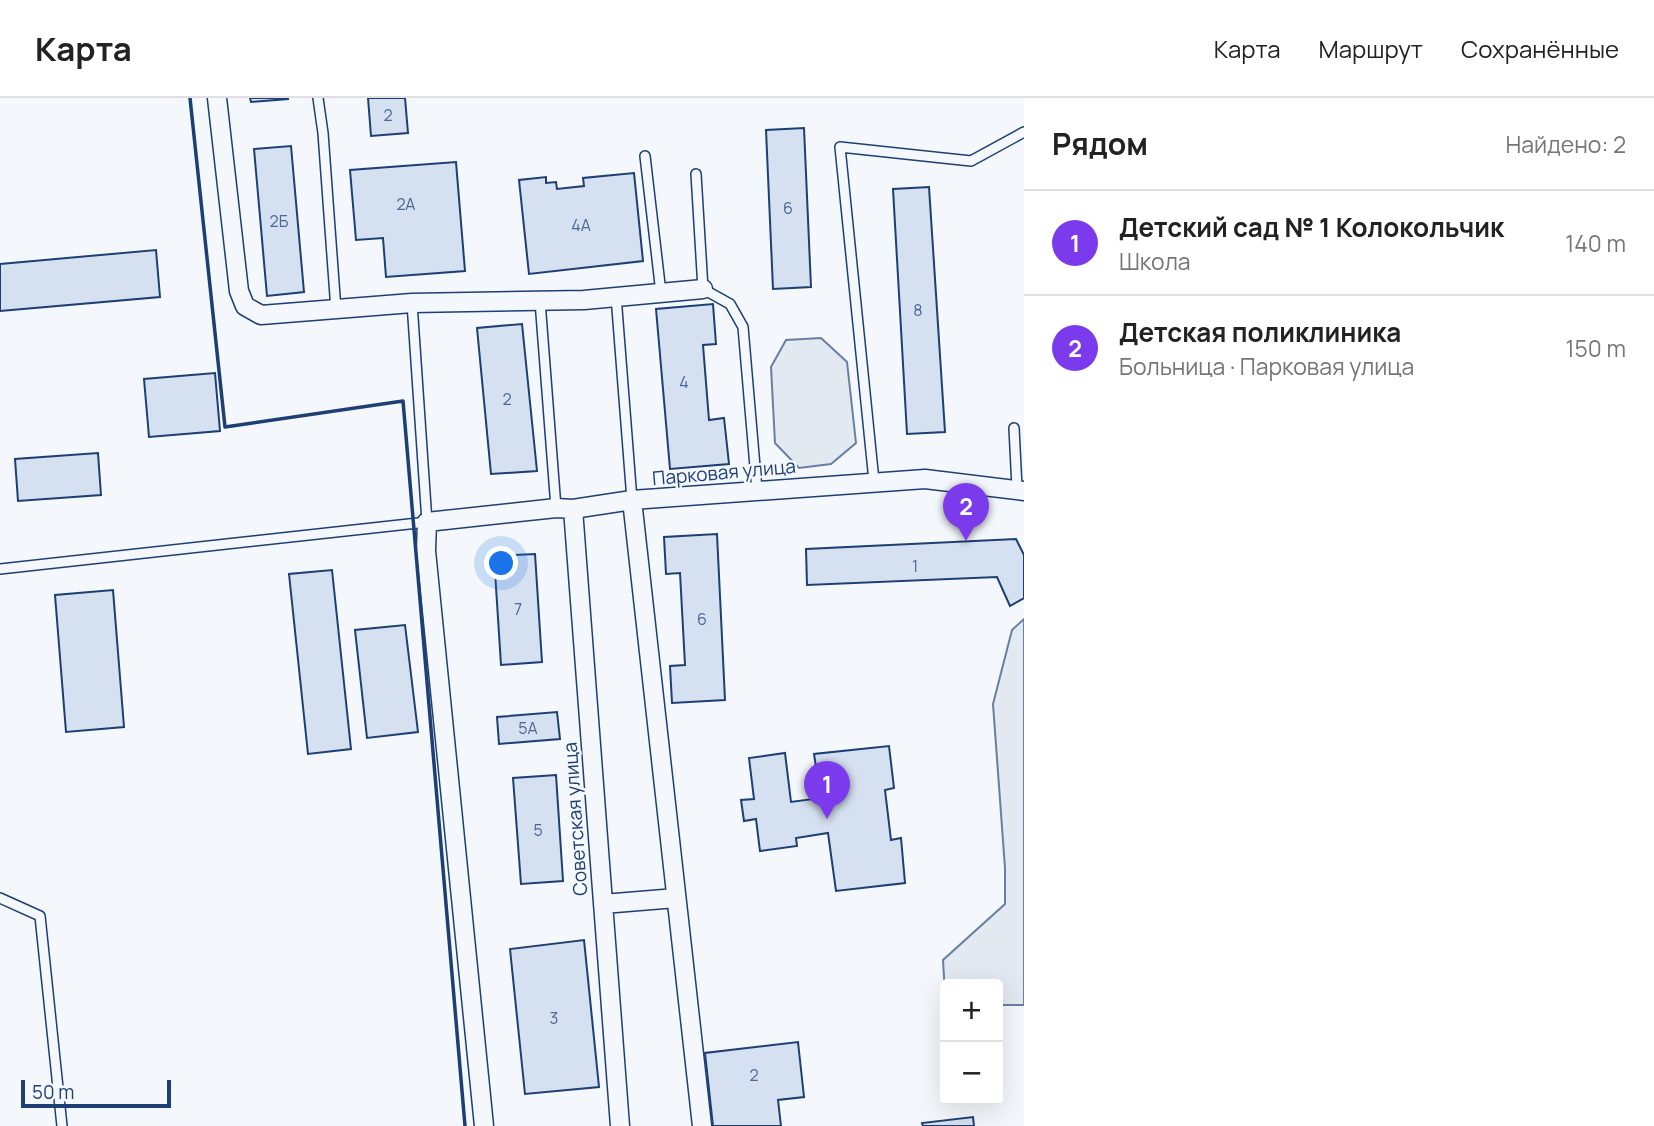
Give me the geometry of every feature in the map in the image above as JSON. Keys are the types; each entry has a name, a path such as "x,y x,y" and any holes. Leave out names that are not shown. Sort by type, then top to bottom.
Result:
{"street":[{"path":"217,98 239,291 245,306 261,315 412,303 584,300 703,289"},
{"name":"Парковая улица","path":"427,522 632,500 874,481 925,479 1020,489"},
{"path":"632,500 702,1126"},
{"name":"Советская улица","path":"564,508 603,904 620,1126"},
{"path":"427,522 426,551 484,1126"},
{"path":"603,904 676,898"}],"lane":[{"path":"318,98 336,310"},
{"path":"874,481 840,147 971,161 1024,132"},
{"path":"645,156 661,293"},
{"path":"696,174 703,289 730,304 743,327 757,490"},
{"path":"616,296 632,500"},
{"path":"540,301 564,508"},
{"path":"0,569 427,522 412,303"},
{"path":"1014,428 1020,489"},
{"path":"0,898 40,916 62,1126"}],"shaded area":[{"path":"821,338 847,362 856,443 831,464 799,468 775,443 771,367 786,340"},
{"path":"1024,619 1024,1005 1003,1005 1003,979 944,979 943,960 1005,904 1005,868 993,704 1012,630"}],"building":[{"path":"250,98 288,98 288,99 251,102"},
{"path":"368,98 405,98 408,133 371,136"},
{"path":"804,128 811,287 773,289 766,130"},
{"path":"291,146 304,292 267,296 254,149"},
{"path":"456,162 465,271 386,277 383,238 356,240 350,170"},
{"path":"634,173 643,261 529,274 519,180 546,177 546,183 556,182 557,189 584,186 583,178"},
{"path":"929,187 945,432 907,434 893,189"},
{"path":"156,250 160,297 0,311 0,264"},
{"path":"713,304 716,344 703,345 709,420 724,418 729,464 670,469 656,309"},
{"path":"522,324 537,471 491,474 477,328"},
{"path":"215,373 220,431 149,437 144,379"},
{"path":"98,453 101,495 18,501 15,459"},
{"path":"717,534 725,700 672,703 670,666 685,665 680,573 666,574 664,537"},
{"path":"1016,539 1024,555 1024,598 1010,606 997,577 807,585 806,549"},
{"path":"535,554 542,662 501,665 494,556"},
{"path":"332,570 351,749 308,754 289,574"},
{"path":"113,590 124,727 66,732 55,595"},
{"path":"405,625 418,732 367,738 355,630"},
{"path":"557,712 560,739 499,744 497,717"},
{"path":"889,746 894,788 885,790 891,840 901,838 905,883 836,891 828,833 796,838 797,846 760,851 756,819 744,821 741,800 754,799 749,758 785,753 791,802 821,798 814,754"},
{"path":"556,775 563,881 521,884 513,778"},
{"path":"584,940 599,1087 525,1094 510,949"},
{"path":"798,1042 804,1097 778,1100 781,1126 713,1126 705,1053"},
{"path":"973,1117 974,1126 923,1126 922,1123"}],"wall":[{"path":"190,98 225,427 403,401 465,1126"}],"place":[{"name":"Детская поликлиника","path":"966,541"},
{"name":"Детский сад № 1 Колокольчик","path":"827,819"}]}
